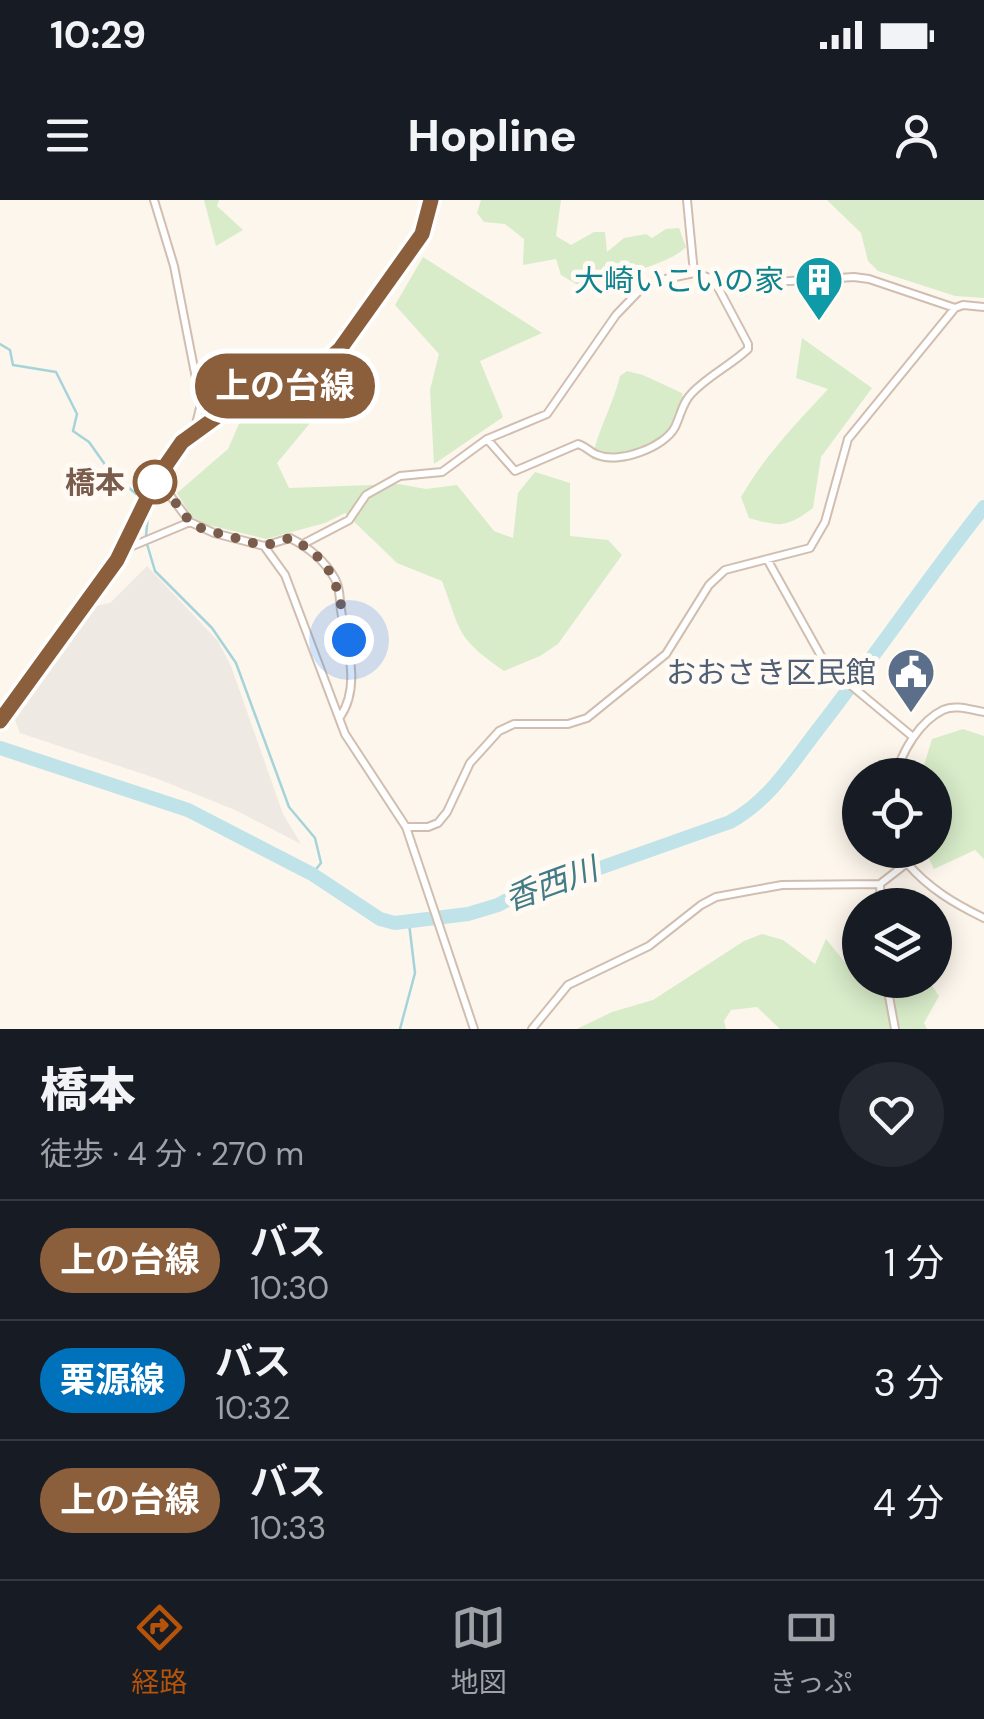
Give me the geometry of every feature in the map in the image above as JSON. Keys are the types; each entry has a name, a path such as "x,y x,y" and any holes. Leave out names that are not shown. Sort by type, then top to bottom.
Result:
{"main road":[{"path":"0,721 123,550 157,478 182,442 226,410 291,384 320,367 340,349 422,234 431,200"}],"street":[{"path":"154,200 178,282 201,404 194,432"},
{"path":"687,200 694,273"},
{"path":"303,544 350,520 366,495 400,476 442,472 487,439 547,414 616,315 640,290 656,281 694,273 759,283 870,279 955,308"},
{"path":"487,439 514,471 578,444 596,455 612,458 666,438 694,391 748,349 714,279"},
{"path":"406,828 438,823 470,763 499,731 514,724 568,724 586,718 666,654 709,585 725,570 802,552 816,541 848,439 955,308 984,307"},
{"path":"157,478 190,522 264,546 290,538 303,544 324,564 341,593 351,665 345,708 339,718"},
{"path":"123,550 190,522"},
{"path":"264,546 290,583 352,748 406,828 474,1029"},
{"path":"766,559 821,656 913,736"},
{"path":"903,758 913,736 942,710 958,707 984,712"},
{"path":"532,1029 568,986 648,946 716,897 782,885 880,884 901,868"},
{"path":"911,868 944,896 984,918"},
{"path":"880,884 880,888"},
{"path":"889,998 895,1029"}],"shaded area":[{"path":"147,566 218,641 231,666 283,814 301,844 235,810 158,779 20,733 15,720 96,606 110,603"}],"green space":[{"path":"204,200 219,200 217,206 243,230 216,246"},
{"path":"481,200 561,200 556,236 571,245 594,232 605,232 607,252 624,238 646,234 652,238 666,229 679,228 686,247 651,266 578,285 561,275 556,259 523,265 524,239 505,224 484,222 477,213"},
{"path":"827,200 984,200 984,298 955,296 878,271 868,261 861,233"},
{"path":"423,257 542,333 480,361 503,417 434,464 430,390 439,354 395,305"},
{"path":"802,338 872,388 821,457 813,508 789,522 768,523 749,518 741,497 771,453 828,389 796,378"},
{"path":"627,371 682,393 680,424 672,436 648,454 620,462 592,459 620,376"},
{"path":"304,386 330,399 277,463 289,488 399,484 426,489 457,485 494,531 513,538 518,493 535,472 570,483 570,536 608,540 622,555 558,644 504,671 476,650 462,633 442,581 397,563 345,513 325,523 266,539 204,524 191,516 177,493 228,449 242,417"},
{"path":"963,729 984,736 984,859 975,850 952,861 952,758 926,758 932,739"},
{"path":"762,934 783,940 815,964 826,939 842,959 842,998 938,998 924,1023 927,1029 780,1029 757,1007 731,1010 724,1021 726,1029 577,1029 612,1012 653,1000 744,941"}],"waterway":[{"path":"0,344 10,350 13,365 56,372 77,414 73,431 89,442 111,473 141,498"},
{"path":"146,536 149,505"},
{"name":"香西川","path":"0,748 188,810 312,874 380,919 395,923 468,914 498,905 533,886 580,875 730,822 757,803 789,768 984,507"},
{"path":"147,544 155,571 212,628 236,663 289,807 315,838 321,863 312,874"},
{"path":"400,1029 415,973 409,923"}],"bus line":[{"name":"上の台線","path":"0,721 117,560 157,478 182,442 226,410 291,384 320,367 340,349 422,234 431,200"}],"place":[{"name":"大崎いこいの家","path":"819,322"},
{"name":"橋本","path":"155,482"},
{"name":"おおさき区民館","path":"911,714"}],"route":[{"path":"155,482 157,478 190,522 203,529 264,546 290,538 303,544 336,580 349,640"}]}
